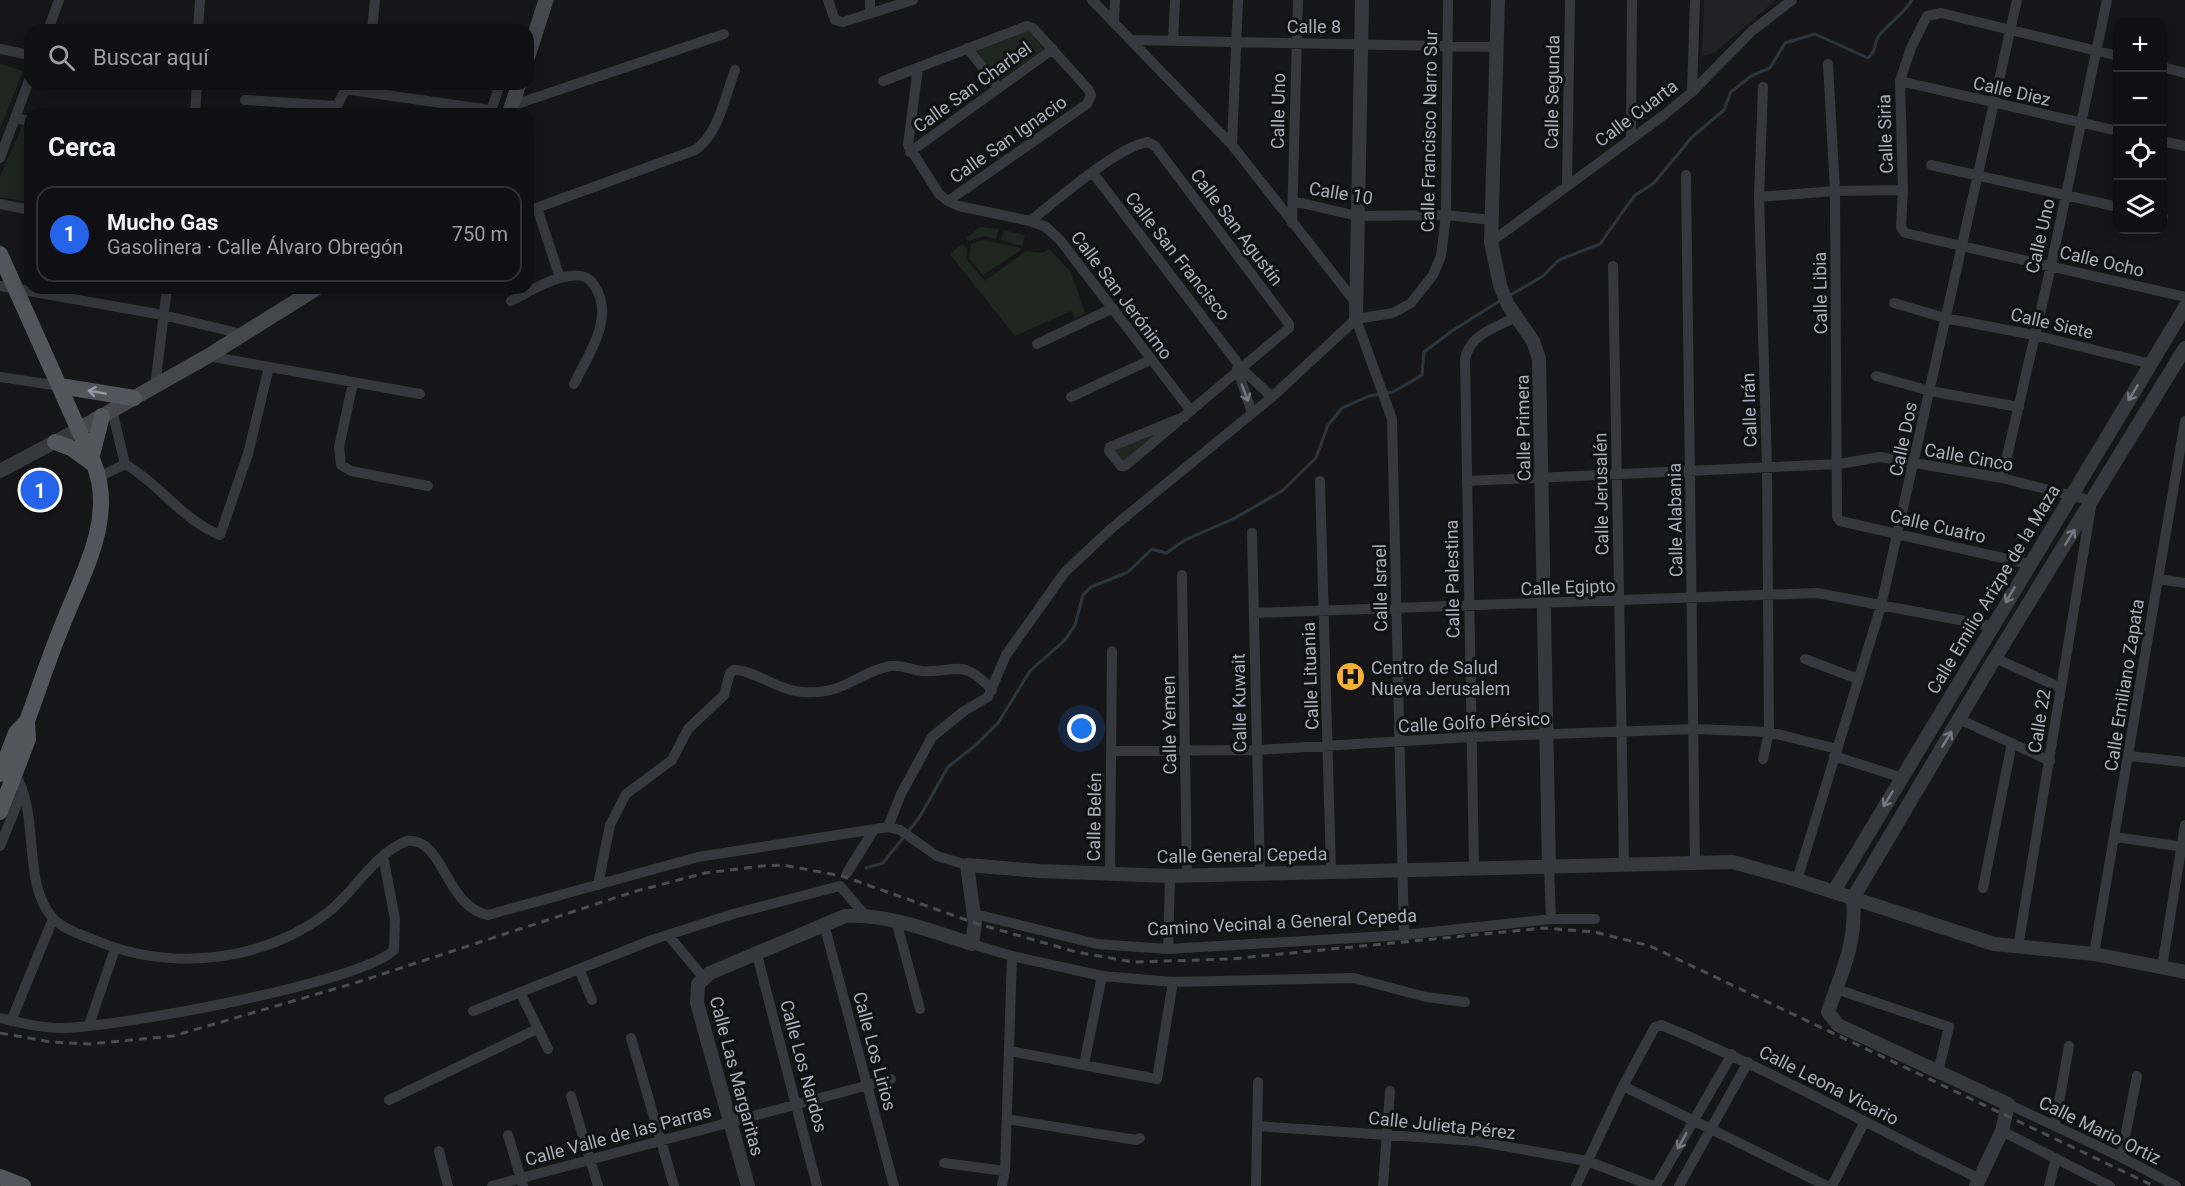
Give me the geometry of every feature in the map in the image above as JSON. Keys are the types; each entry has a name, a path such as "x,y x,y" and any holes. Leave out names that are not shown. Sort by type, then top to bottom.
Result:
{"main road":[{"path":"534,31 546,0"},
{"path":"511,108 517,90"},
{"path":"0,254 8,287 60,386 79,429 94,467 101,499 96,541 27,721 16,733 6,772 1,807"},
{"path":"79,429 208,356 302,294"},
{"path":"60,386 134,398"},
{"path":"94,467 107,413"},
{"path":"55,442 71,448 94,467"},
{"path":"0,1177 23,1186"}],"street":[{"path":"50,24 59,0"},
{"path":"198,24 200,0"},
{"path":"373,24 375,0"},
{"path":"828,0 832,16 838,22 913,0"},
{"path":"870,0 870,14"},
{"path":"1092,0 1232,145 1356,303"},
{"path":"1114,22 1115,0"},
{"path":"1173,41 1175,0"},
{"path":"1232,145 1238,0"},
{"name":"Calle Uno","path":"1292,223 1298,0"},
{"path":"888,827 901,794 932,737 964,711 985,700 992,690 1006,655 1065,572 1113,527 1272,397 1356,319 1362,0"},
{"name":"Calle Francisco Narro Sur","path":"1356,319 1393,313 1411,303 1437,266 1446,214 1448,0"},
{"name":"Calle Primera","path":"1498,0 1491,242 1500,285 1508,305 1533,341 1539,359 1549,867"},
{"name":"Calle Segunda","path":"1567,185 1570,0"},
{"path":"1631,137 1632,0"},
{"path":"1692,92 1695,0"},
{"name":"Calle Cuarta","path":"1491,242 1692,92 1752,32 1792,0"},
{"name":"Calle Dos","path":"1797,880 1881,606 1899,534 2017,0"},
{"name":"Calle Uno","path":"2001,478 2051,266 2107,0"},
{"name":"Calle Siria","path":"1905,233 1901,227 1903,190 1900,81 1911,48 1927,16 1941,13 2010,31"},
{"path":"883,81 1030,26 1053,49"},
{"path":"2010,31 2113,55"},
{"path":"516,108 724,34"},
{"name":"Calle 8","path":"1132,40 1496,47"},
{"path":"967,48 999,88"},
{"path":"0,49 24,54"},
{"name":"Calle San Charbel","path":"910,152 1053,49"},
{"name":"Calle San Ignacio","path":"948,201 1087,104 1091,95 1088,89 1053,49"},
{"name":"Calle Libia","path":"1827,64 1834,191 1839,464 1836,513 1840,520"},
{"path":"918,68 907,137 910,152 939,194 948,201"},
{"path":"2167,68 2185,73"},
{"path":"534,210 695,150 704,144 712,134 735,70"},
{"name":"Calle Diez","path":"1900,81 2113,130"},
{"name":"Calle Irán","path":"1763,87 1759,197 1767,467 1769,732 1763,759"},
{"path":"0,158 26,90"},
{"path":"195,108 197,90"},
{"path":"335,108 344,90"},
{"path":"363,90 467,108"},
{"path":"491,108 498,90"},
{"path":"245,100 316,108"},
{"path":"15,118 24,120"},
{"name":"Calle San Agustín","path":"1093,172 1142,143 1148,142 1155,147 1287,320 1289,328 1239,367"},
{"path":"2167,142 2185,147"},
{"path":"1931,165 2113,206"},
{"path":"1030,221 1093,172"},
{"name":"Calle San Francisco","path":"1093,172 1239,367 1272,397"},
{"name":"Calle Alabania","path":"1686,175 1695,864"},
{"path":"1759,197 1834,191 1903,190"},
{"name":"Calle San Jerónimo","path":"948,201 959,206 1030,221 1046,227 1060,240 1113,308 1188,414"},
{"name":"Calle 10","path":"1293,201 1357,216 1446,214 1492,220"},
{"path":"0,204 24,209"},
{"path":"534,213 560,278"},
{"name":"Calle Ocho","path":"1905,233 2185,297"},
{"name":"Calle Jerusalén","path":"1613,266 1621,601 1624,864"},
{"path":"534,290 560,278 571,276 588,279 595,286 602,309 598,334 574,384"},
{"path":"8,287 24,290"},
{"path":"47,294 163,315 242,334"},
{"path":"155,387 166,294"},
{"path":"511,301 526,294"},
{"name":"Calle Siete","path":"1894,303 1945,318 2034,335 2151,364"},
{"name":"Calle Emilio Arizpe de la Maza","path":"1834,891 1900,777 2185,307"},
{"path":"1037,344 1113,308"},
{"name":"Calle Palestina","path":"1474,869 1467,350 1476,337 1516,317"},
{"name":"Calle Israel","path":"1356,319 1390,406 1404,935"},
{"name":"Calle Emilio Arizpe de la Maza","path":"1853,898 1995,658 2185,348"},
{"path":"208,356 420,394"},
{"path":"1071,398 1150,360"},
{"path":"94,467 125,464 143,474 200,527 220,535 248,454 269,367"},
{"path":"1188,414 1110,447 1109,451 1121,466 1125,466 1188,414 1239,367"},
{"name":"Calle San Francisco","path":"1239,367 1252,413"},
{"path":"1876,375 1930,391 2019,406"},
{"path":"0,377 60,386"},
{"path":"353,383 339,447 341,465 351,471 428,486"},
{"path":"107,413 125,464"},
{"name":"Calle Emiliano Zapata","path":"2094,954 2185,420"},
{"path":"0,471 79,429"},
{"name":"Calle Cinco","path":"1467,481 1617,472 1839,464 1873,457 2001,478 2092,501"},
{"name":"Calle Lituania","path":"1320,481 1331,871"},
{"name":"Calle 22","path":"2018,947 2092,501"},
{"name":"Calle Cuatro","path":"1840,520 2029,564"},
{"name":"Calle Kuwait","path":"1252,533 1260,873"},
{"name":"Calle Yemen","path":"1182,575 1187,876"},
{"path":"2158,579 2185,583"},
{"name":"Calle Egipto","path":"1254,613 1397,610 1818,593 1991,626"},
{"name":"Calle Belén","path":"1110,875 1112,651"},
{"path":"1995,658 2061,688"},
{"path":"1805,659 1858,679"},
{"path":"6,772 22,792 37,886 43,903 53,919 115,949 200,960 226,957 255,949 297,932 327,913 383,856 407,841 424,843 437,859 459,898 482,914 496,914 598,885 610,825 626,794 672,760 688,729 724,695 730,673 734,670 791,691 804,692 839,689 888,666 897,665 919,671 955,667 974,672 992,690"},
{"path":"1959,719 2050,760"},
{"name":"Calle Golfo Pérsico","path":"1112,751 1257,750 1472,737 1695,729 1769,732 1836,753 1900,777"},
{"path":"1983,888 2012,743"},
{"path":"2129,756 2185,762"},
{"path":"0,846 22,792"},
{"path":"2162,967 2185,825"},
{"name":"Calle General Cepeda","path":"598,885 698,857 888,827 900,830 937,856 967,865 1110,875 1187,876 1733,862 1797,880"},
{"path":"472,1011 668,935 844,880 873,831"},
{"path":"2115,837 2183,847"},
{"path":"53,919 5,1020 42,1027 89,1025 194,1008 314,982 366,966 389,955 394,950 395,919 383,856"},
{"path":"967,865 975,914 972,944"},
{"path":"1549,867 1551,919"},
{"path":"1168,949 1170,876"},
{"path":"844,880 865,915"},
{"path":"1797,880 1994,944 2094,954 2185,972"},
{"path":"1853,898 1855,919 1852,944 1828,1012 1831,1019 1838,1025 2008,1104 2002,1131 1978,1183"},
{"name":"Camino Vecinal a General Cepeda","path":"975,914 1097,944 1168,949 1404,935 1551,919 1595,919"},
{"path":"668,935 703,977 824,924 845,916 865,915 896,921 1012,956 1102,976 1173,982 1364,980 1426,997 1465,1002"},
{"path":"896,921 920,1009"},
{"name":"Calle Los Lirios","path":"824,924 894,1186"},
{"path":"89,1025 115,949"},
{"name":"Calle Los Nardos","path":"757,955 817,1186"},
{"path":"1002,1186 1005,1171 1012,956"},
{"path":"579,969 592,999"},
{"path":"1084,1064 1102,976"},
{"name":"Calle Las Margaritas","path":"703,977 696,990 697,1004 748,1186"},
{"path":"1010,1051 1157,1079 1173,982"},
{"path":"1836,988 1949,1027 1938,1071"},
{"path":"520,992 548,1049"},
{"name":"Calle Leona Vicario","path":"1623,1086 1655,1027 1661,1025 1732,1054 1978,1183"},
{"path":"389,1100 537,1029"},
{"path":"631,1038 674,1186"},
{"path":"2055,1125 2068,1046"},
{"path":"1655,1186 1732,1054"},
{"path":"1679,1186 1748,1062"},
{"path":"2121,1157 2137,1076"},
{"name":"Calle Valle de las Parras","path":"492,1186 522,1182 662,1139 891,1078"},
{"path":"1256,1186 1258,1082"},
{"path":"1576,1186 1623,1086 1827,1186"},
{"path":"1383,1186 1390,1090"},
{"path":"571,1096 598,1186"},
{"name":"Calle Mario Ortiz","path":"2008,1104 2121,1157 2176,1186"},
{"path":"1007,1119 1136,1140 1140,1138"},
{"path":"1832,1186 1864,1123"},
{"name":"Calle Julieta Pérez","path":"1257,1126 1476,1141 1587,1161 1655,1186"},
{"path":"2002,1131 2110,1186"},
{"path":"508,1135 522,1182"},
{"path":"439,1151 448,1186"},
{"path":"2049,1186 2056,1158"},
{"path":"944,1163 1005,1171"}],"shaded area":[{"path":"1704,0 1776,0 1714,53 1702,56"},
{"path":"1028,29 1044,49 998,81 974,51"},
{"path":"0,64 23,71 0,129"},
{"path":"24,125 24,201 0,197 0,176"},
{"path":"980,227 999,229 996,239 984,236 969,241 966,238"},
{"path":"1003,230 1025,235 1022,246 1001,240"},
{"path":"984,240 1021,248 1021,250 983,275 969,258 971,244"},
{"path":"962,244 967,249 966,259 985,281 1026,251 1042,253 1049,249 1071,272 1085,313 1075,318 1071,311 1015,336 950,254"},
{"path":"1181,419 1126,464 1112,448"}],"waterway":[{"path":"1509,296 1543,276 1559,260 1600,244 1634,196 1654,183 1692,137 1724,110 1731,92 1751,76 1770,68 1785,43 1815,34 1868,58 1873,52 1878,37 1912,0"},
{"path":"866,868 883,863 919,818 948,767 977,744 998,723 1030,671 1065,640 1075,625 1083,595 1091,587 1128,572 1152,549 1166,553 1185,540 1235,518 1282,491 1316,458 1328,425 1342,408 1369,396 1393,392 1422,375 1424,352 1501,300"}],"railway":[{"path":"0,1033 51,1042 90,1044 173,1036 355,983 633,892 705,873 783,865 842,876 975,923 1076,952 1133,962 1231,959 1544,928 1595,932 1650,946 2154,1186"}],"place":[{"name":"Mucho Gas","path":"40,490"},
{"name":"Centro de Salud Nueva Jerusalem","path":"1350,677"}]}
